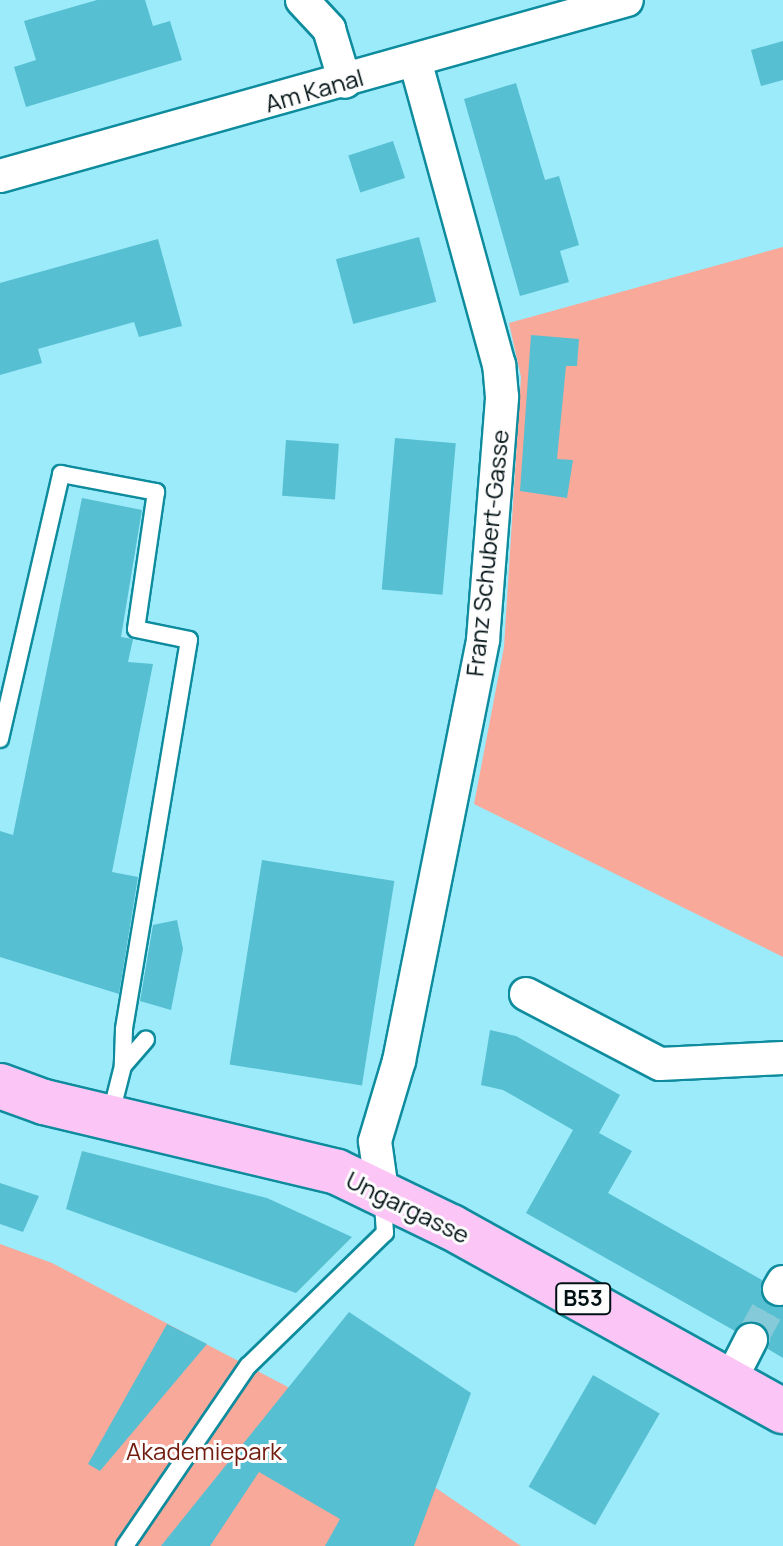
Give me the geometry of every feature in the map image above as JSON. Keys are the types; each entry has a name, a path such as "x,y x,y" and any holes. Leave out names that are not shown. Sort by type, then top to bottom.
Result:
{"main road":[{"name":"Ungargasse","path":"0,1086 110,1118 337,1172 382,1191 731,1379 783,1411"}],"street":[{"path":"302,0 329,29 345,82"},
{"name":"Am Kanal","path":"0,176 345,82 627,0"},
{"name":"Franz Schubert-Gasse","path":"382,1191 375,1141 399,1061 483,640 502,397 499,365 415,60"},
{"path":"526,994 660,1064 783,1058"},
{"path":"731,1379 751,1340"}],"lane":[{"path":"0,739 61,474 156,492 136,629 189,640 124,1030 123,1066 110,1118"},
{"path":"123,1066 146,1040"},
{"path":"125,1546 248,1366 385,1233 382,1191"}],"green space":[{"path":"783,247 783,957 474,804 504,647 521,377 509,323"},
{"name":"Akademiepark","path":"0,1244 52,1263 286,1386 521,1546 0,1546"}],"building":[{"path":"97,0 145,0 153,26 170,21 182,60 26,107 14,67 36,60 24,21"},
{"path":"783,41 783,80 761,86 751,50"},
{"path":"516,83 545,180 559,176 579,245 560,251 569,282 520,296 464,99"},
{"path":"393,141 405,178 360,193 348,156"},
{"path":"419,237 436,302 353,324 336,259"},
{"path":"158,239 182,326 139,337 134,322 38,349 42,363 0,375 0,283"},
{"path":"531,335 579,339 577,366 566,366 557,459 573,460 567,498 520,491"},
{"path":"395,438 456,443 443,595 382,589"},
{"path":"286,440 339,444 335,500 282,496"},
{"path":"82,498 142,510 121,637 133,639 128,662 153,664 112,872 138,877 119,994 0,957 0,831 13,835"},
{"path":"262,860 394,881 362,1085 230,1064"},
{"path":"177,920 183,949 171,1010 140,1001 153,925"},
{"path":"490,1030 516,1036 620,1095 599,1133 632,1151 608,1193 762,1280 763,1299 783,1307 783,1358 768,1349 770,1338 760,1324 749,1321 735,1331 526,1213 573,1130 503,1090 481,1085"},
{"path":"82,1151 267,1198 352,1237 296,1293 66,1209"},
{"path":"0,1183 39,1196 23,1232 0,1224"},
{"path":"349,1312 471,1393 414,1546 325,1546 340,1519 259,1472 210,1546 161,1546"},
{"path":"167,1324 207,1344 100,1471 88,1464"},
{"path":"593,1375 660,1414 595,1525 528,1487"}],"tunnel":[{"path":"751,1340 779,1289"}]}
